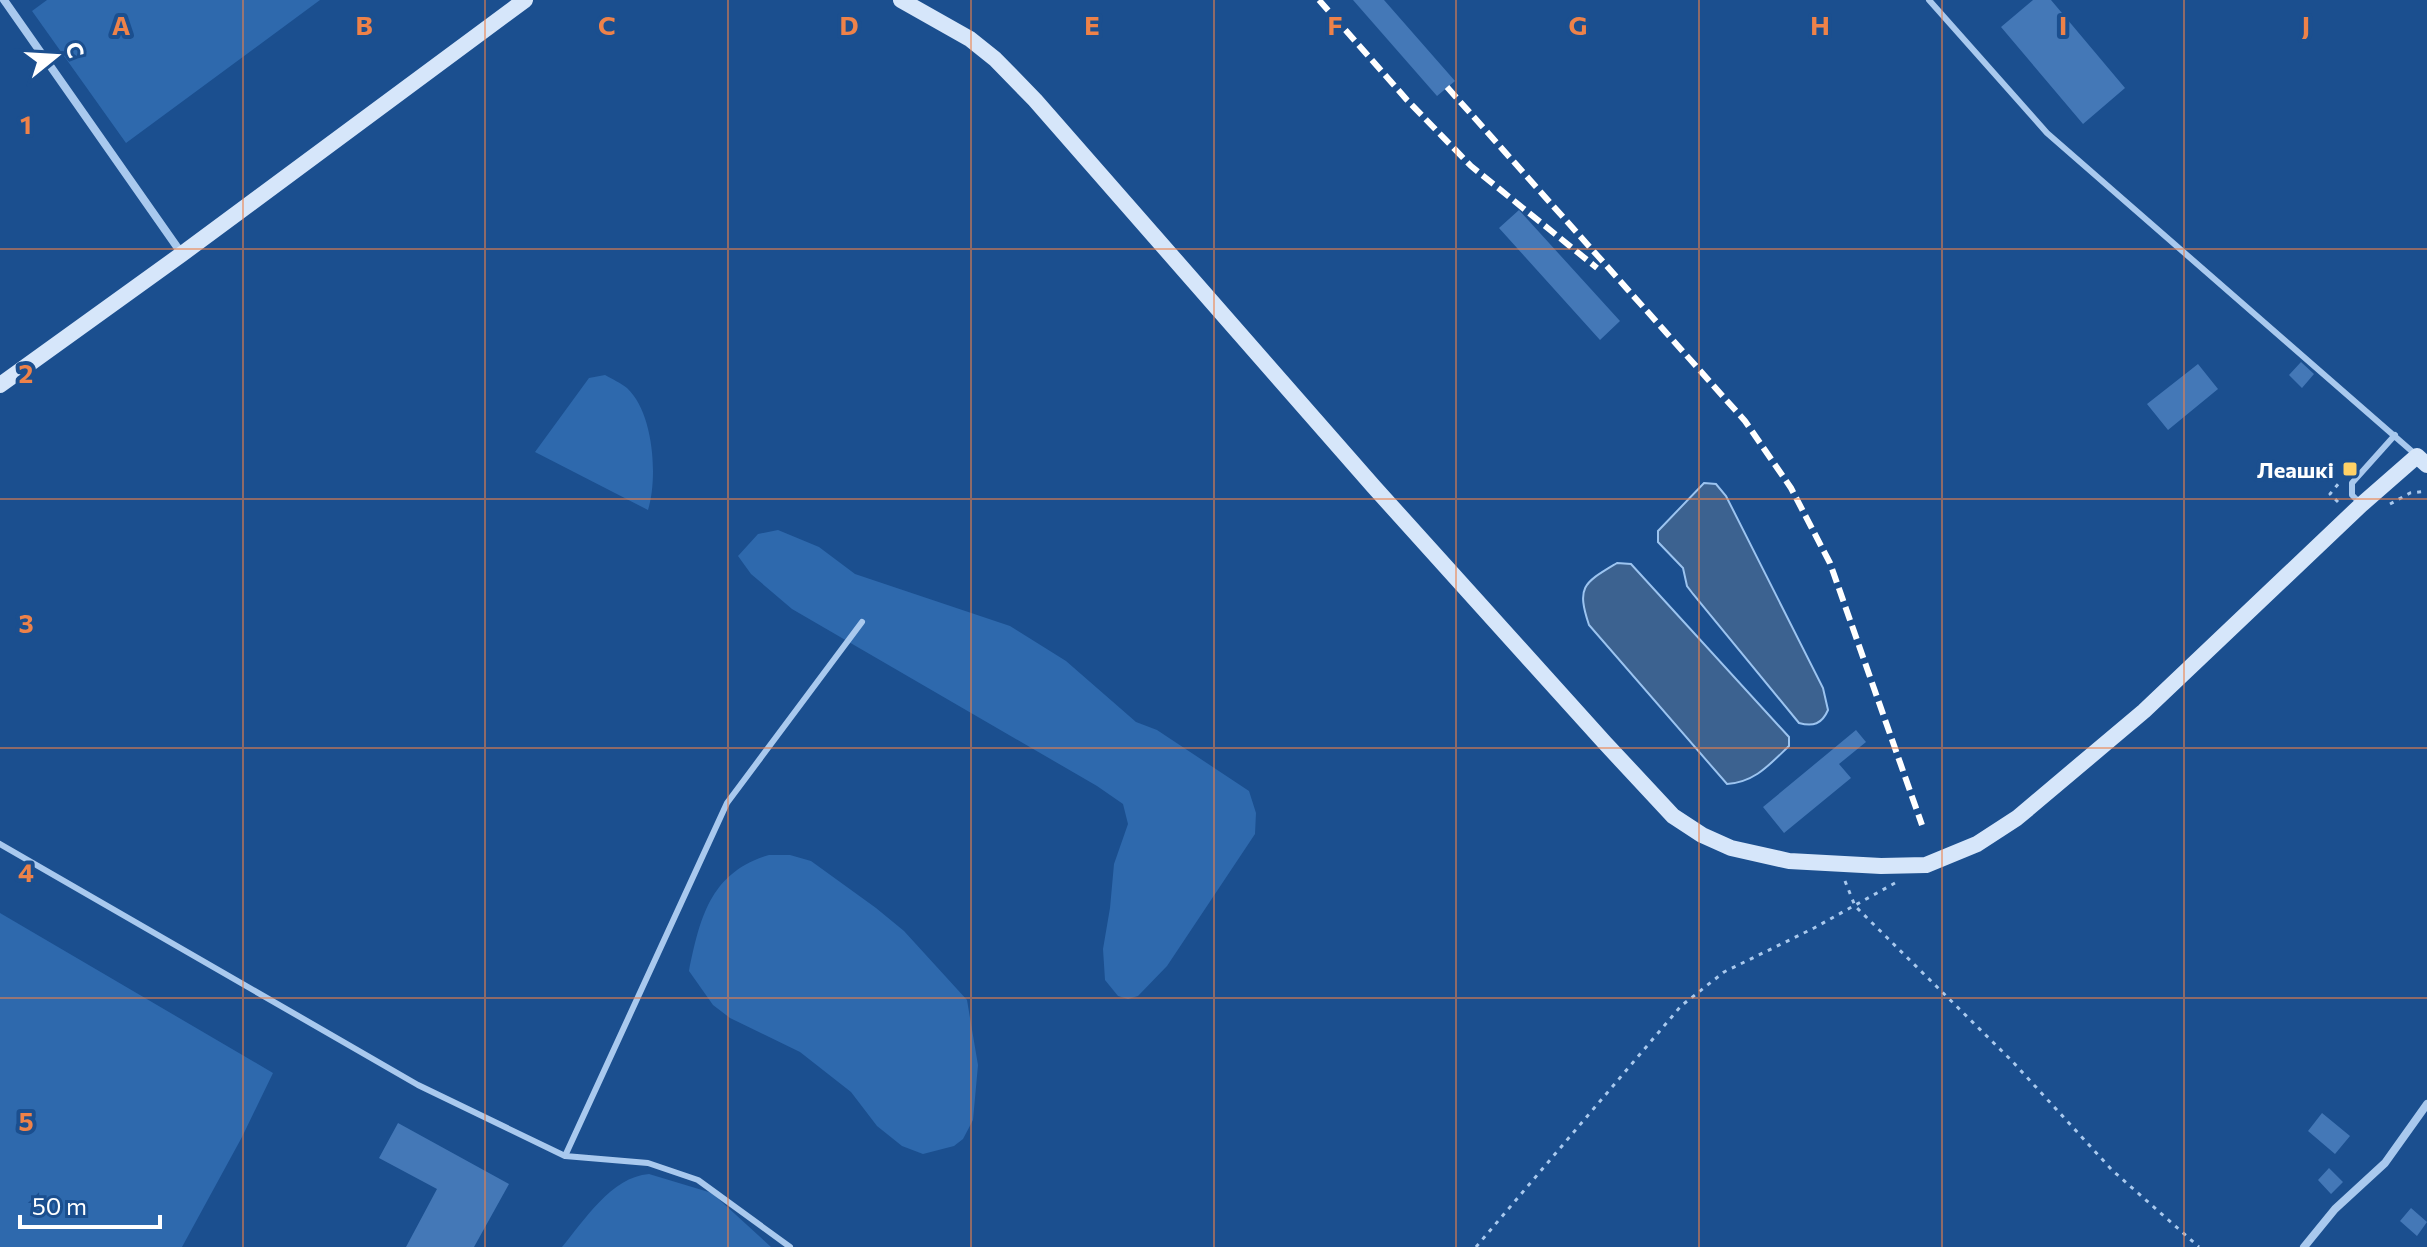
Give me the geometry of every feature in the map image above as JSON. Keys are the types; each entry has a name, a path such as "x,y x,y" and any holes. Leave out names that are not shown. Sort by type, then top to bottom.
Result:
{"street":[{"path":"4,0 182,254"},
{"path":"0,385 525,0"},
{"path":"901,0 970,39 995,59 1035,100 1374,487 1673,816 1702,835 1731,848 1789,861 1926,865 1977,844 2017,818 2144,711 2361,505 2422,460"},
{"path":"2304,1247 2335,1209 2385,1163 2427,1104"}],"lane":[{"path":"1929,0 2047,133 2422,460"},
{"path":"2361,505 2352,495 2352,483 2395,435"},
{"path":"565,1156 727,803 862,622"},
{"path":"0,844 418,1085 565,1156 648,1163 698,1180 790,1247"}],"path":[{"path":"1840,864 1855,906 2012,1061 2112,1170 2199,1247"},
{"path":"1476,1247 1681,1006 1724,972 1855,906 1926,865"}],"shaded area":[{"path":"47,0 320,0 126,143 32,11"},
{"path":"605,375 627,388 643,413 653,464 648,510 535,452 589,378"},
{"path":"1704,483 1716,484 1726,496 1823,688 1828,710 1816,723 1799,723 1693,594 1687,586 1683,568 1658,542 1658,531"},
{"path":"778,530 819,547 855,574 1010,626 1066,661 1136,722 1157,730 1249,791 1256,813 1255,834 1167,966 1138,996 1128,999 1118,996 1105,980 1103,949 1114,864 1128,824 1123,804 792,609 751,574 738,556 758,534"},
{"path":"1617,563 1631,564 1789,737 1789,746 1761,771 1746,780 1727,784 1589,625 1583,602 1586,587"},
{"path":"769,855 790,855 811,861 876,908 904,931 967,1000 978,1065 973,1120 963,1139 954,1146 923,1154 902,1146 877,1126 851,1092 800,1052 730,1018 713,1005 689,971 698,932 711,899 734,873"},
{"path":"0,913 273,1073 182,1247 0,1247"},
{"path":"649,1174 712,1193 771,1247 562,1247 589,1213 611,1192 622,1183"}],"building":[{"path":"1353,0 1384,0 1455,81 1437,96"},
{"path":"2033,0 2051,0 2125,88 2083,124 2001,27"},
{"path":"1519,210 1620,321 1600,340 1499,228"},
{"path":"2301,362 2314,374 2302,388 2289,375"},
{"path":"2198,364 2218,389 2168,430 2147,404"},
{"path":"1856,730 1866,742 1839,764 1851,778 1784,833 1763,807"},
{"path":"2322,1113 2350,1136 2335,1154 2308,1131"},
{"path":"398,1123 509,1184 474,1247 406,1247 437,1189 379,1158"},
{"path":"2329,1168 2343,1182 2331,1194 2318,1180"},
{"path":"2411,1208 2427,1222 2417,1236 2400,1221"}],"railway":[{"path":"1319,0 1407,100 1471,166 1597,268"},
{"path":"1447,87 1745,421 1791,488 1830,563 1922,825"}],"place":[{"name":"Леашкі","path":"2350,469"}]}
